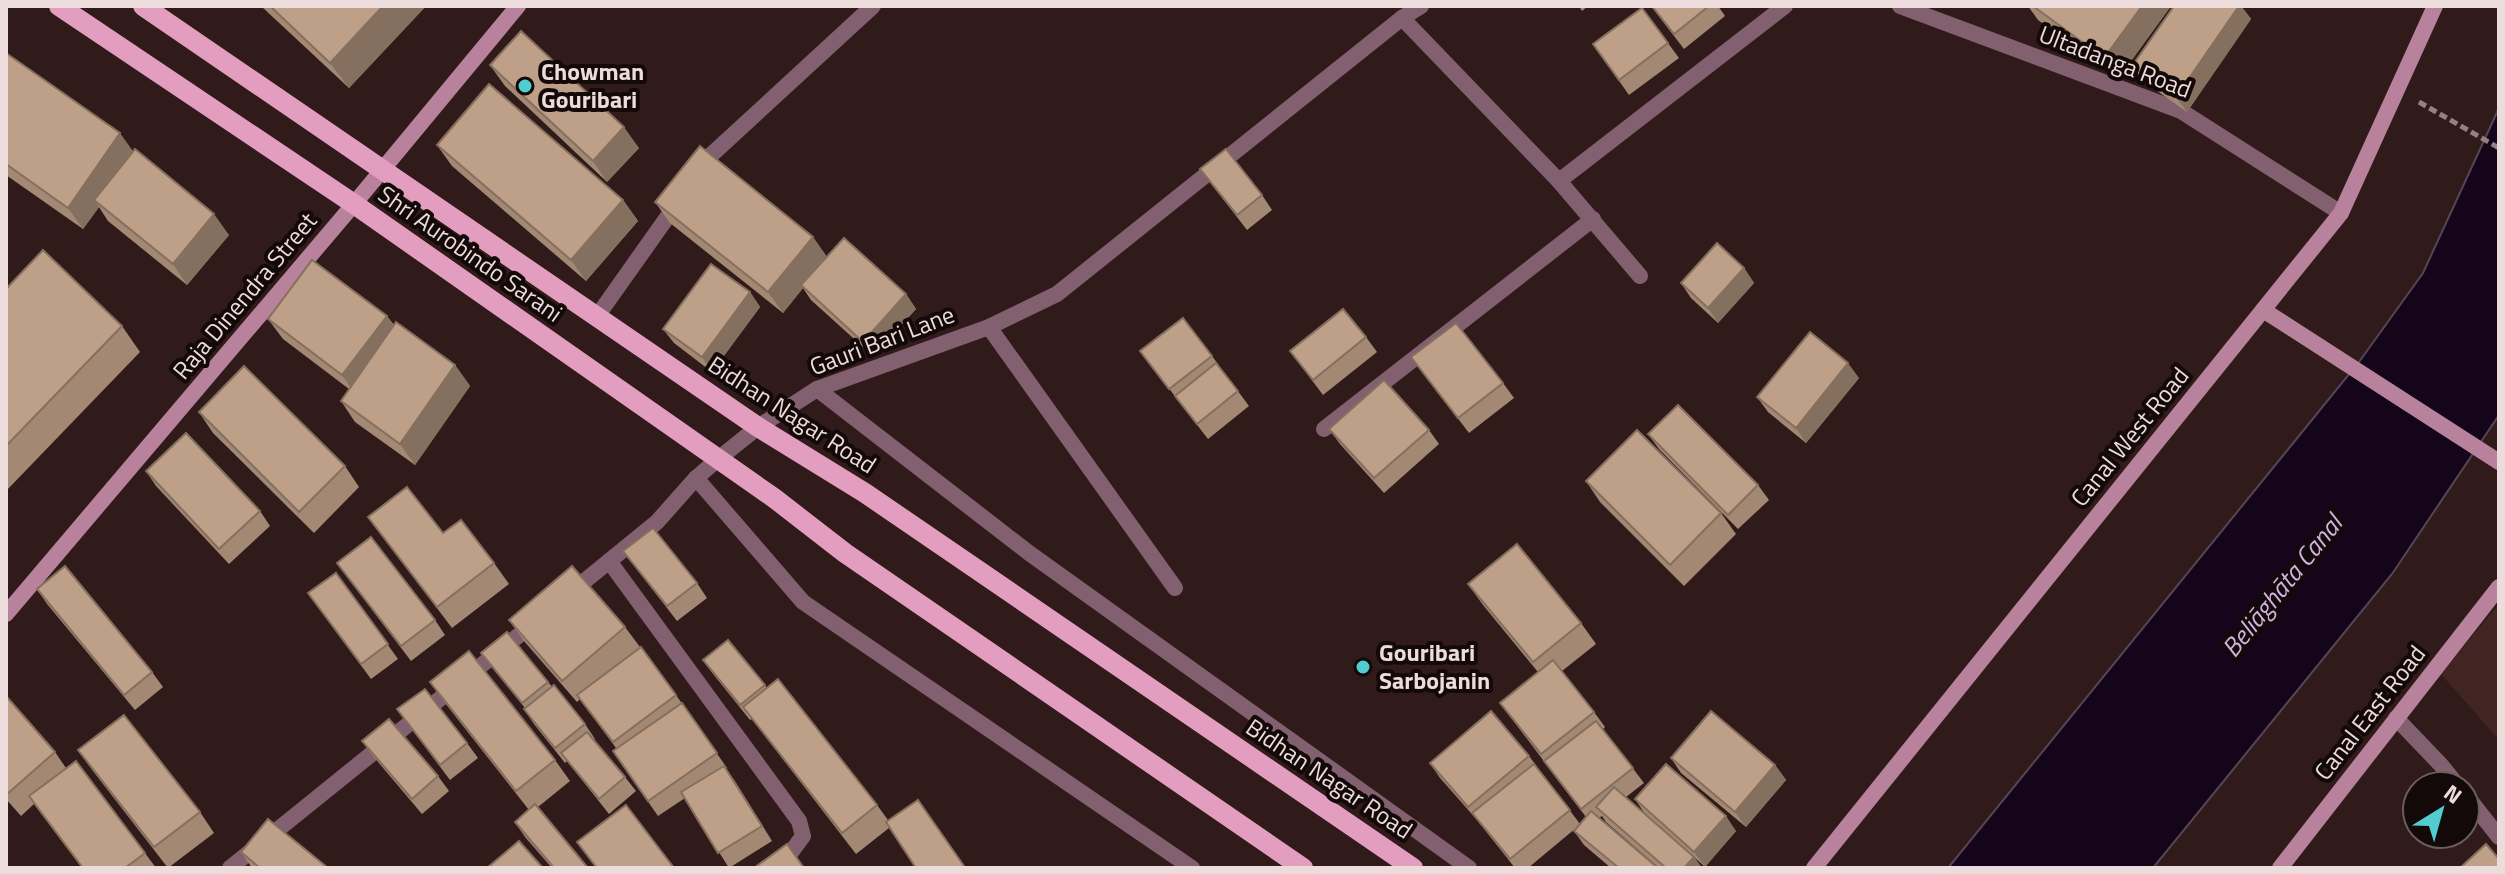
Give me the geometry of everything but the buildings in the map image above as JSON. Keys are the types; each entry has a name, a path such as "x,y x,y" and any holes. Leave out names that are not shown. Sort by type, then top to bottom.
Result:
{"main road":[{"name":"Shri Aurobindo Sarani","path":"59,6 354,204 774,498 845,553 1303,868"},
{"name":"Bidhan Nagar Road","path":"143,6 758,427 865,493 1413,868"},
{"name":"Raja Dinendra Street","path":"6,614 518,6"},
{"name":"Canal West Road","path":"1814,868 2341,213 2435,6"},
{"path":"2263,310 2499,462"},
{"name":"Canal East Road","path":"2280,868 2499,587"}],"street":[{"path":"598,315 710,156 873,6"},
{"name":"Gauri Bari Lane","path":"230,868 657,522 696,478 758,427 817,389 989,327 1057,294 1421,6"},
{"path":"1559,181 1785,6"},
{"name":"Ultadanga Road","path":"1900,6 2181,111 2341,213"},
{"path":"1402,18 1559,181 1640,276"},
{"path":"1324,429 1593,219"},
{"path":"989,327 1175,588"},
{"path":"817,389 1029,553 1469,868"},
{"path":"696,478 803,602 1192,868"},
{"path":"609,561 799,821 803,836 792,851 766,868"},
{"path":"2396,718 2445,770"},
{"path":"2481,814 2499,837"}],"path":[{"path":"2397,89 2499,148"}],"shaded area":[{"path":"2499,604 2499,740 2441,674"}],"water":[{"name":"Beliāghāta Canal","path":"2499,108 2499,415 2392,574 2153,868 1948,868 2359,362 2423,273"}],"place":[{"name":"Chowman Gouribari","path":"525,86"},
{"name":"Gouribari Sarbojanin","path":"1363,667"}]}
